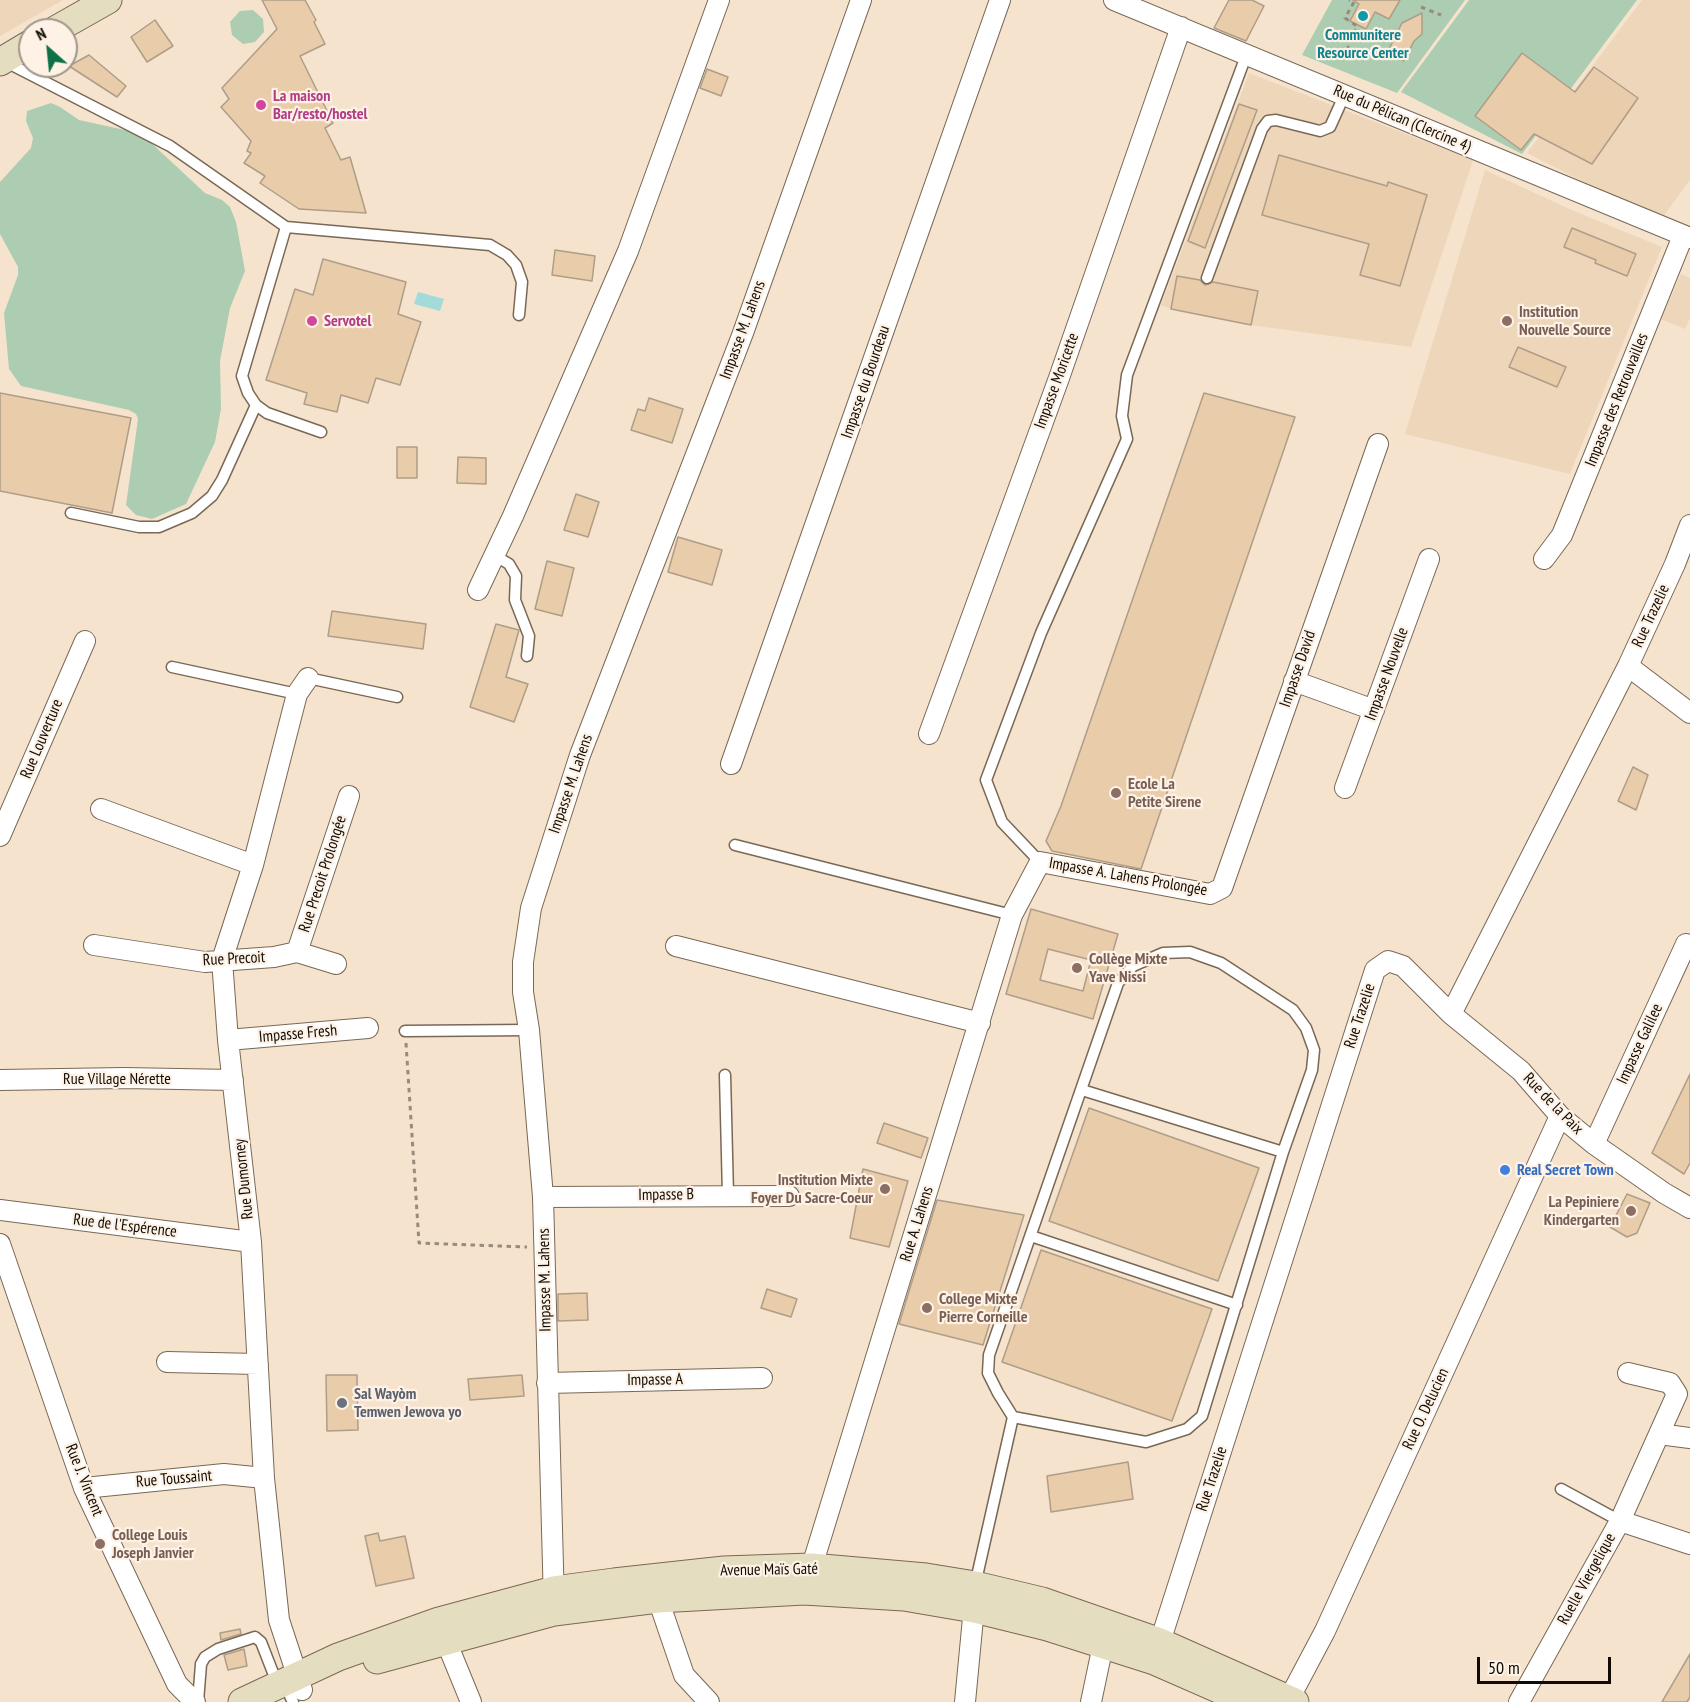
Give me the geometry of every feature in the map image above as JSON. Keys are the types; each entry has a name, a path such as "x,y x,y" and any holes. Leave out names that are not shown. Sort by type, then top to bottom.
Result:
{"main road":[{"path":"76,18 108,0"},
{"path":"1,61 18,51"},
{"name":"Avenue Maïs Gaté","path":"242,1702 290,1692 377,1660 446,1641 554,1601 614,1582 724,1570 808,1579"},
{"name":"Avenue Maïs Gaté","path":"290,1692 338,1657 439,1621 554,1601 658,1599 808,1579 926,1577 1047,1627 1154,1661 1248,1702"},
{"name":"Avenue Maïs Gaté","path":"975,1597 1042,1601 1161,1642 1292,1701"}],"street":[{"path":"478,590 628,251 719,0"},
{"name":"Impasse M. Lahens","path":"554,1601 543,1197 529,1030 523,992 523,962 531,908 580,755 743,333 861,0"},
{"name":"Impasse du Bourdeau","path":"731,764 1000,0"},
{"name":"Rue du Pélican (Clercine 4)","path":"1114,0 1687,237"},
{"name":"Impasse Moricette","path":"929,734 1059,378 1181,27"},
{"name":"Impasse des Retrouvailles","path":"1544,559 1562,535 1687,237"},
{"name":"Impasse David","path":"1217,892 1222,888 1378,444"},
{"name":"Rue Trazelie","path":"1161,1642 1375,970 1388,961 1403,966 1451,1014 1684,555 1690,525"},
{"name":"Impasse Nouvelle","path":"1345,788 1429,559"},
{"name":"Rue Louverture","path":"0,836 85,641"},
{"path":"1628,666 1690,713"},
{"path":"1294,681 1374,710"},
{"name":"Rue Dumorney","path":"290,1692 279,1620 264,1478 251,1242 228,1040 222,960 253,865 303,686"},
{"name":"Rue Precoit Prolongée","path":"297,952 350,796"},
{"path":"101,809 253,865"},
{"name":"Impasse A. Lahens Prolongée","path":"1040,862 1210,894 1217,892"},
{"name":"Rue A. Lahens","path":"808,1579 1012,915 1040,862"},
{"name":"Impasse Galilee","path":"1594,1144 1686,944"},
{"name":"Rue Precoit","path":"94,945 205,962 274,957 297,952 336,964"},
{"path":"676,945 980,1023"},
{"name":"Rue de la Paix","path":"1451,1014 1521,1071 1560,1116 1594,1144 1664,1193 1690,1208"},
{"name":"Impasse Fresh","path":"228,1040 368,1028"},
{"name":"Rue Village Nérette","path":"0,1080 124,1078 233,1080"},
{"name":"Rue O. Delucien","path":"1292,1701 1560,1116"},
{"name":"Impasse B","path":"543,1197 789,1196"},
{"name":"Rue de l'Espérence","path":"0,1210 251,1242"},
{"name":"Rue J. Vincent","path":"0,1244 84,1488 177,1684 196,1702"},
{"path":"167,1362 258,1364"},
{"path":"1620,1521 1677,1394 1676,1389 1670,1383 1628,1373"},
{"name":"Impasse A","path":"547,1383 762,1378"},
{"path":"1659,1434 1690,1438"},
{"name":"Rue Toussaint","path":"84,1488 224,1474 264,1478"},
{"name":"Ruelle Viergelique","path":"1519,1702 1620,1521 1690,1544"},
{"path":"964,1702 975,1597"},
{"path":"658,1599 684,1675 709,1702"},
{"path":"446,1641 471,1702"},
{"path":"1091,1702 1102,1645"}],"lane":[{"path":"1040,862 1002,822 986,780 1041,633 1127,439 1122,416 1127,375 1246,56"},
{"path":"1,61 170,146 286,226 490,245 507,255 516,265 522,282 519,315"},
{"path":"1207,278 1262,129 1268,121 1276,120 1320,131 1330,127 1344,96"},
{"path":"286,226 242,376 248,393 256,405 267,413 321,432"},
{"path":"71,513 140,528 159,527 192,513 212,496 222,480 256,405"},
{"path":"494,555 509,564 516,576 515,600 529,636 527,656"},
{"path":"172,667 397,697"},
{"path":"735,845 1012,915"},
{"path":"975,1597 1013,1417 988,1373 989,1355 1118,983 1133,966 1163,953 1190,952 1221,963 1293,1010 1306,1028 1314,1050 1312,1070 1283,1152 1202,1416 1187,1429 1146,1442 1013,1417"},
{"path":"405,1031 529,1030"},
{"path":"725,1075 728,1195"},
{"path":"1082,1090 1283,1152"},
{"path":"1031,1236 1237,1305"},
{"path":"1561,1489 1620,1521"},
{"path":"196,1702 201,1664 205,1657 218,1649 255,1637 261,1642 290,1692"}],"path":[{"path":"1347,50 1357,26 1345,18 1354,2 1349,0"},
{"path":"1421,7 1441,15"},
{"path":"405,1031 419,1243 544,1248"}],"shaded area":[{"path":"0,0 63,0 32,18 18,18 18,26 0,36"},
{"path":"1642,0 1690,0 1690,180 1660,221 1527,153"},
{"path":"1249,73 1473,160 1411,347 1251,325 1161,305"},
{"path":"1485,170 1574,211 1662,247 1570,474 1405,434"},
{"path":"1681,274 1690,278 1690,318 1685,329 1661,319"}],"green space":[{"path":"1332,0 1465,0 1397,93 1302,55"},
{"path":"1469,0 1637,0 1522,154 1401,92"},
{"path":"253,10 263,19 264,32 255,42 243,44 232,35 230,22 240,11"},
{"path":"51,103 79,120 125,130 148,140 205,193 222,200 230,207 236,222 245,271 230,308 220,361 221,409 215,442 186,504 152,519 136,515 126,505 138,419 136,414 129,410 21,386 9,369 4,313 18,275 18,267 0,234 0,182 31,148 33,138 26,121 27,111"}],"water":[{"path":"418,292 444,299 440,311 414,304"}],"building":[{"path":"262,0 305,0 316,20 314,22 325,44 300,56 333,123 325,128 341,160 350,157 366,213 299,209 260,183 265,176 244,163 251,153 247,151 251,141 221,107 229,99 222,88 277,29"},
{"path":"1229,0 1252,0 1264,6 1246,41 1214,28"},
{"name":"Communitere Resource Center","path":"1353,0 1400,0 1389,19 1375,12 1366,29 1350,21 1359,4"},
{"path":"1422,13 1422,34 1414,41 1404,61 1387,53 1402,23"},
{"path":"155,20 173,46 147,62 131,37"},
{"path":"1522,53 1575,92 1594,67 1638,98 1592,164 1534,134 1521,150 1475,116"},
{"path":"89,55 126,86 117,97 78,72 78,61"},
{"path":"707,69 728,77 721,96 700,88"},
{"path":"1239,104 1257,110 1205,248 1188,241"},
{"path":"1279,155 1387,186 1388,182 1427,195 1400,286 1360,275 1369,244 1262,215"},
{"path":"1572,228 1636,254 1627,276 1564,247"},
{"path":"555,250 595,256 592,281 552,275"},
{"path":"323,259 406,282 398,314 421,322 400,385 376,378 368,403 341,395 337,412 304,404 307,393 266,380 295,289 313,295"},
{"path":"1177,276 1200,280 1205,285 1213,282 1258,291 1251,325 1171,309"},
{"path":"1518,347 1566,367 1557,387 1509,367"},
{"path":"0,393 131,418 112,513 0,491"},
{"path":"1204,393 1295,417 1141,869 1052,851 1046,841 1061,806"},
{"path":"649,398 683,409 672,443 631,430 638,409 645,411"},
{"path":"397,447 417,447 417,478 397,478"},
{"path":"458,457 486,458 486,484 457,483"},
{"path":"576,494 599,502 588,537 564,530"},
{"path":"678,537 722,550 712,585 668,572"},
{"path":"547,561 574,568 562,616 535,609"},
{"path":"332,611 426,624 423,649 328,636"},
{"path":"496,624 519,630 506,677 528,684 514,722 470,707"},
{"path":"1633,767 1648,775 1636,810 1618,801"},
{"path":"1031,909 1118,934 1093,1019 1006,994","holes":["1048,949 1091,960 1083,991 1040,980"]},
{"path":"1690,1074 1690,1163 1684,1174 1652,1153"},
{"path":"1089,1108 1259,1168 1218,1281 1049,1221"},
{"path":"884,1123 928,1138 921,1158 877,1143"},
{"path":"863,1169 908,1181 889,1247 850,1238"},
{"path":"1627,1194 1650,1203 1637,1233 1627,1237 1610,1227"},
{"path":"937,1200 1024,1215 983,1345 899,1324"},
{"path":"1041,1250 1212,1309 1172,1421 1002,1362"},
{"path":"767,1289 797,1299 791,1317 761,1308"},
{"path":"587,1293 588,1320 558,1321 558,1294"},
{"name":"Sal Wayòm Temwen Jewova yo","path":"326,1375 357,1375 358,1430 327,1431"},
{"path":"522,1375 524,1396 470,1400 468,1379"},
{"path":"1128,1462 1133,1499 1051,1512 1047,1476"},
{"path":"378,1533 380,1541 405,1536 414,1578 376,1586 365,1536"},
{"path":"240,1629 241,1634 221,1640 220,1633"},
{"path":"244,1649 247,1666 228,1670 224,1655"},
{"path":"1690,1654 1690,1697 1687,1702 1662,1702"}],"place":[{"name":"Communitere Resource Center","path":"1363,16"},
{"name":"La maison Bar/resto/hostel","path":"261,105"},
{"name":"Servotel","path":"312,321"},
{"name":"Institution Nouvelle Source","path":"1507,321"},
{"name":"Ecole La Petite Sirene","path":"1116,793"},
{"name":"Collège Mixte Yave Nissi","path":"1077,968"},
{"name":"Real Secret Town","path":"1505,1170"},
{"name":"Institution Mixte Foyer Du Sacre-Coeur","path":"885,1189"},
{"name":"La Pepiniere Kindergarten","path":"1631,1211"},
{"name":"College Mixte Pierre Corneille","path":"927,1308"},
{"name":"Sal Wayòm Temwen Jewova yo","path":"342,1403"},
{"name":"College Louis Joseph Janvier","path":"100,1544"}]}
